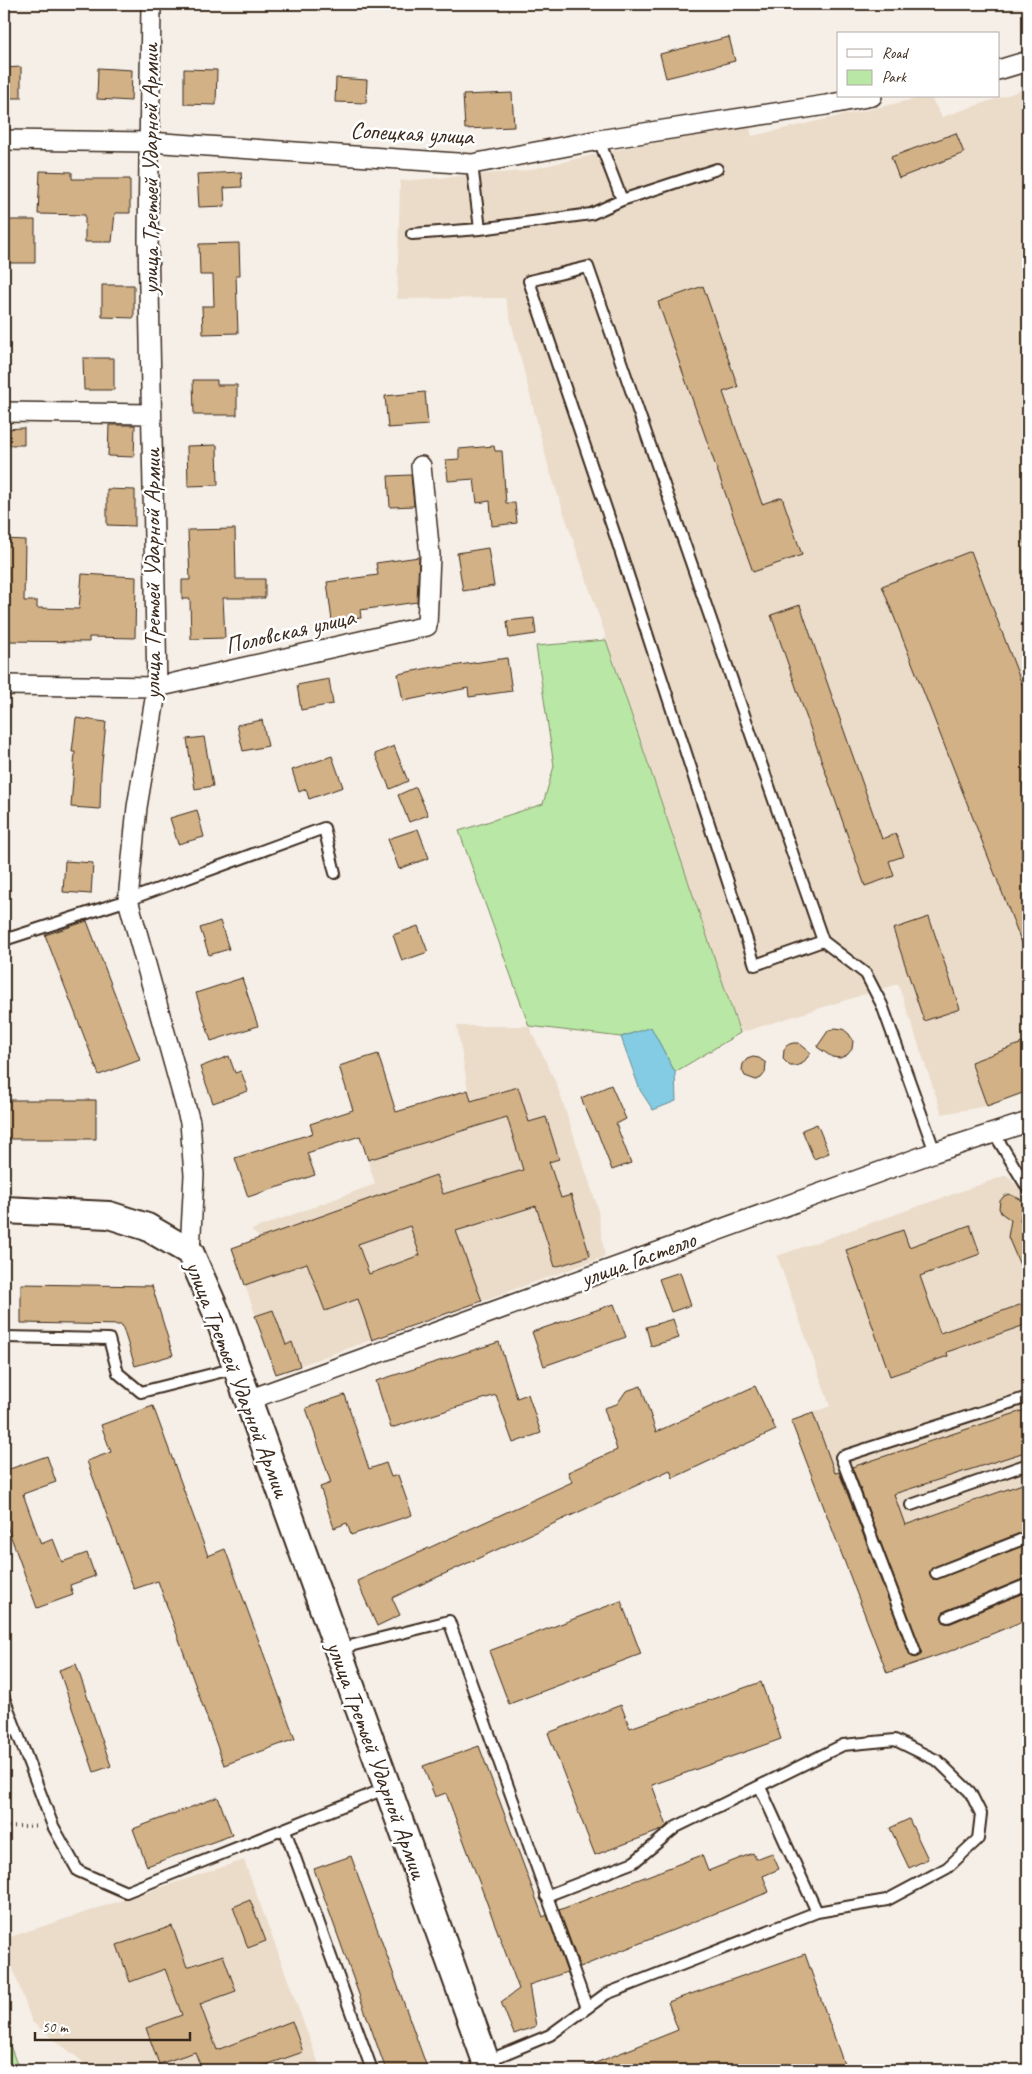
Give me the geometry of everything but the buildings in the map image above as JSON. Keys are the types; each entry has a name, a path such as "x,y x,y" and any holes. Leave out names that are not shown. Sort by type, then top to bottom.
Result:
{"main road":[{"path":"4,1210 109,1215 147,1227 190,1252"},
{"name":"улица Третьей Ударной Армии","path":"190,1252 218,1316 487,2066"}],"street":[{"name":"улица Третьей Ударной Армии","path":"151,4 148,239 157,687 137,807 128,900 190,1122 194,1175 190,1252"},
{"path":"1000,69 1028,61"},
{"name":"Сопецкая улица","path":"4,140 149,142 472,164 599,140 862,98"},
{"path":"4,412 151,414"},
{"name":"Половская улица","path":"4,685 157,687 427,626 430,555 422,466"},
{"name":"улица Гастелло","path":"248,1400 934,1152 1028,1122"}],"lane":[{"path":"599,140 622,200"},
{"path":"472,164 480,229"},
{"path":"412,234 480,229 591,214 622,200 717,169"},
{"path":"823,941 754,965 616,538 529,281 588,266 823,941 866,974 882,1005 934,1152"},
{"path":"4,940 128,900 324,828 335,873"},
{"path":"994,1133 1028,1189"},
{"path":"4,1337 108,1339 118,1373 141,1392 236,1367"},
{"path":"915,1651 841,1457 1028,1397"},
{"path":"911,1505 1028,1464"},
{"path":"936,1573 1028,1537"},
{"path":"948,1617 1028,1584"},
{"path":"337,1649 449,1621 546,1896 588,2008"},
{"path":"4,1698 54,1826 78,1871 126,1892 386,1788"},
{"path":"487,2066 550,2035 606,1994 817,1912 887,1900 947,1868 978,1839 981,1814 970,1792 938,1761 895,1740 843,1745 676,1827 634,1862 546,1896"},
{"path":"760,1787 817,1912"},
{"path":"285,1830 372,2070"}],"path":[{"path":"4,1827 54,1826"}],"shaded area":[{"path":"1028,88 1028,1091 987,1106 942,1114 898,984 740,1033 549,469 505,298 397,299 400,181 523,171 749,123 752,136 919,98 931,98 942,117"},
{"path":"457,1026 529,1026 557,1085 597,1205 605,1257 276,1374 232,1248 260,1238 251,1230 375,1184 339,1066 378,1054 396,1112 468,1090"},
{"path":"1007,1175 1024,1194 1028,1205 1028,1619 950,1651 887,1673 791,1421 830,1406 777,1256"},
{"path":"244,1860 321,2070 93,2070 32,2022 4,1944 4,1939"}],"green space":[{"path":"606,640 740,1033 675,1072 651,1028 621,1037 529,1026 459,831 543,804 554,766 536,646"},
{"path":"4,2029 19,2070 4,2070"}],"water":[{"path":"651,1027 675,1072 676,1101 653,1110 640,1090 621,1037"}]}
